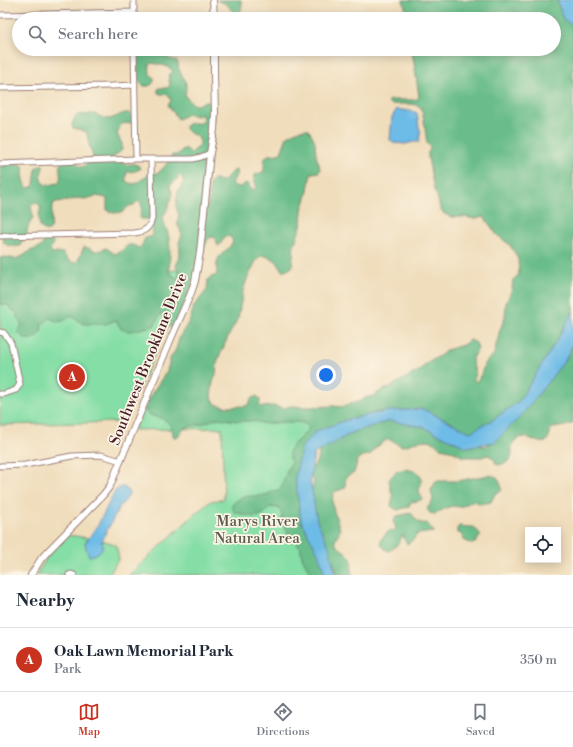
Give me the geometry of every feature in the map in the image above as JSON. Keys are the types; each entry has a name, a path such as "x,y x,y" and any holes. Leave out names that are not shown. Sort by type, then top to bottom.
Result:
{"street":[{"path":"134,0 134,12"},
{"path":"213,0 214,12"},
{"path":"0,15 12,15"},
{"path":"134,56 136,159"},
{"name":"Southwest Brooklane Drive","path":"31,575 48,551 103,495 113,479 191,293 195,281 200,252 210,153 214,130 214,56"},
{"path":"0,88 135,85"},
{"path":"0,164 136,159 193,159 210,153"},
{"path":"0,236 128,233 143,231 149,227 152,219 151,160"},
{"path":"0,332 4,333 11,343 20,384 16,390 0,394"},
{"path":"0,466 25,465 72,456 101,455 121,461"},
{"path":"69,575 74,575"}],"green space":[{"path":"217,0 241,0 241,11 233,12 225,3"},
{"path":"403,0 557,0 573,25 573,319 527,399 477,435 396,411 377,412 366,417 350,418 320,440 302,479 333,575 312,575 303,559 301,548 291,537 281,522 282,515 279,508 271,507 259,516 255,516 235,512 232,508 232,505 240,498 247,496 267,495 281,488 291,464 289,454 290,450 309,427 303,423 295,422 266,424 253,421 237,421 218,418 202,424 184,428 177,437 174,437 168,422 164,419 150,415 145,408 152,393 167,371 170,359 176,349 180,336 190,320 194,306 207,290 208,279 217,274 217,262 220,255 233,242 231,237 226,236 218,246 215,238 210,237 207,241 190,290 172,328 167,323 169,318 168,315 165,314 159,316 154,326 130,331 121,329 116,320 106,324 85,324 71,316 61,322 50,318 42,324 41,332 38,335 32,339 27,339 18,332 22,325 17,318 17,313 8,305 0,304 0,258 6,257 15,259 23,256 30,251 41,247 45,240 50,238 53,241 50,249 52,253 63,253 68,260 74,263 79,258 84,247 96,251 106,248 115,254 129,245 139,248 145,238 153,236 152,221 151,219 140,218 142,206 138,201 134,205 129,206 123,212 114,213 108,211 107,209 107,198 96,196 54,203 52,208 51,228 49,231 40,227 39,215 41,208 38,203 35,202 31,206 33,217 28,227 26,238 22,241 20,246 8,245 4,243 3,238 0,236 0,167 10,164 19,164 23,166 23,175 27,188 34,185 36,168 40,165 43,165 40,176 45,185 59,183 61,164 68,157 81,167 84,166 93,156 86,132 73,128 72,125 74,119 81,115 95,114 109,119 128,113 131,114 133,120 131,123 121,124 117,134 122,144 122,150 112,158 124,164 135,164 139,166 140,169 127,172 126,181 130,183 135,184 152,173 158,173 166,165 172,155 177,155 183,149 187,149 191,153 200,146 200,141 197,136 188,132 185,128 189,123 203,122 202,116 201,114 197,116 188,114 178,119 168,105 171,101 167,94 158,93 159,88 169,87 170,84 168,76 173,71 166,66 151,63 149,65 150,74 154,78 154,81 149,86 144,86 141,84 139,78 136,56 164,56 177,61 179,70 186,84 186,97 195,105 204,102 213,104 213,123 208,126 212,136 212,146 203,157 206,177 201,185 206,201 201,210 202,216 209,201 210,184 214,180 224,181 231,172 235,170 237,173 232,184 239,187 246,183 251,189 254,190 256,187 254,181 255,175 263,172 264,160 266,157 268,155 281,153 287,137 296,131 308,129 313,137 320,170 319,172 311,173 307,195 302,210 301,226 294,245 292,267 283,271 275,260 262,255 256,261 247,279 238,318 217,362 211,397 215,404 227,407 245,406 248,405 252,398 257,396 260,400 260,406 263,407 342,407 361,401 391,387 420,370 426,364 447,350 463,345 471,340 476,343 478,349 472,358 475,372 474,380 476,382 480,377 487,361 494,354 505,317 506,303 512,289 513,280 519,274 518,259 509,244 497,235 485,218 475,219 451,217 441,211 434,190 428,157 430,147 427,143 421,107 410,104 391,104 388,102 390,100 414,100 419,97 413,56 561,56 561,12 406,12","holes":["180,175 184,182 178,191 176,207 179,215 177,222 182,235 179,242 180,256 176,266 180,273 178,278 176,278 169,272 169,237 162,220 171,198 172,192 170,185"]},
{"path":"190,270 166,331 123,422 0,425 0,273"},
{"path":"573,334 573,423 550,429 549,437 546,442 539,442 526,437 519,438 513,443 510,460 499,465 496,464 494,459 490,456 464,457 450,450 441,448 432,441 427,440 402,446 388,439 375,448 370,455 360,457 354,473 346,477 345,488 334,492 332,502 340,530 335,540 336,545 348,554 352,562 352,575 338,575 319,532 309,492 314,485 310,471 317,459 321,444 393,417 486,446 493,441"},
{"name":"Marys River Natural Area","path":"143,410 313,411 316,431 302,447 323,575 129,575 211,501 224,499 222,428 134,430"},
{"path":"406,469 419,474 421,481 419,491 422,499 416,502 412,501 408,507 397,510 391,506 393,495 389,480 396,472"},
{"path":"489,475 497,477 502,490 495,494 491,502 479,504 474,500 461,507 448,507 435,514 430,513 427,509 433,500 431,490 438,481 458,481"},
{"path":"411,513 419,522 427,523 434,532 417,534 414,539 407,544 403,535 399,542 388,551 381,545 382,538 388,531 396,530 393,522 397,516"},
{"path":"459,526 474,527 481,535 475,543 472,544 464,540 461,534 457,532"},
{"path":"68,535 102,540 116,545 119,558 109,575 36,575 50,553"}],"water":[{"path":"557,0 571,0 573,10 573,26 563,19"},
{"path":"397,109 417,113 421,133 419,142 406,144 393,143 390,140 392,117"},
{"path":"573,311 573,344 566,359 522,415 495,442 466,447 423,427 389,421 354,432 314,454 310,479 317,521 329,547 336,575 325,575 318,553 301,521 295,477 302,447 316,431 349,419 388,411 423,409 470,432 494,419 519,401 557,340"},
{"path":"121,487 128,490 128,497 120,506 102,540 103,547 94,555 89,556 85,543 98,525 115,491"}],"waterway":[{"path":"573,0 573,5"}],"place":[{"name":"Oak Lawn Memorial Park","path":"72,377"}]}
